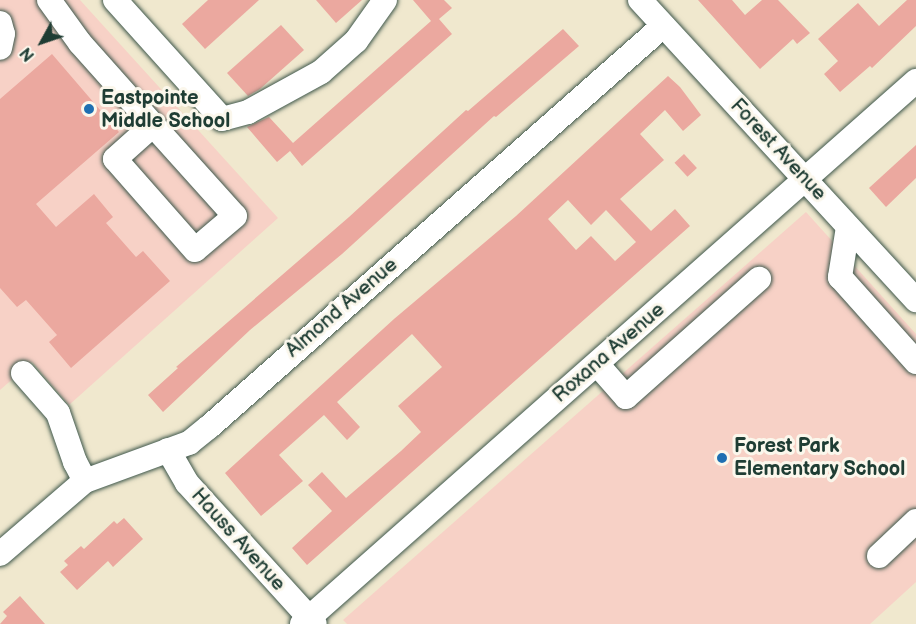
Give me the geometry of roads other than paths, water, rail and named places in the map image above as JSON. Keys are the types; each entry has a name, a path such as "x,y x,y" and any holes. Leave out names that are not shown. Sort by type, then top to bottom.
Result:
{"street":[{"path":"50,0 80,43 235,216 195,250 115,159 153,125"},
{"path":"115,0 222,119 248,112 321,72 356,40 385,0"},
{"name":"Forest Avenue","path":"640,0 916,300"},
{"path":"0,23 3,34 0,48"},
{"name":"Almond Avenue","path":"0,554 85,481 189,443 663,26"},
{"name":"Roxana Avenue","path":"309,622 916,81"},
{"path":"849,227 840,278 916,362"},
{"path":"597,364 626,397 759,279"},
{"path":"23,373 57,413 75,462 85,481"},
{"name":"Hauss Avenue","path":"168,450 181,476 309,622"},
{"path":"879,556 916,521"}],"place":[{"name":"Eastpointe Middle School","path":"89,109"},
{"name":"Forest Park Elementary School","path":"722,458"}]}
